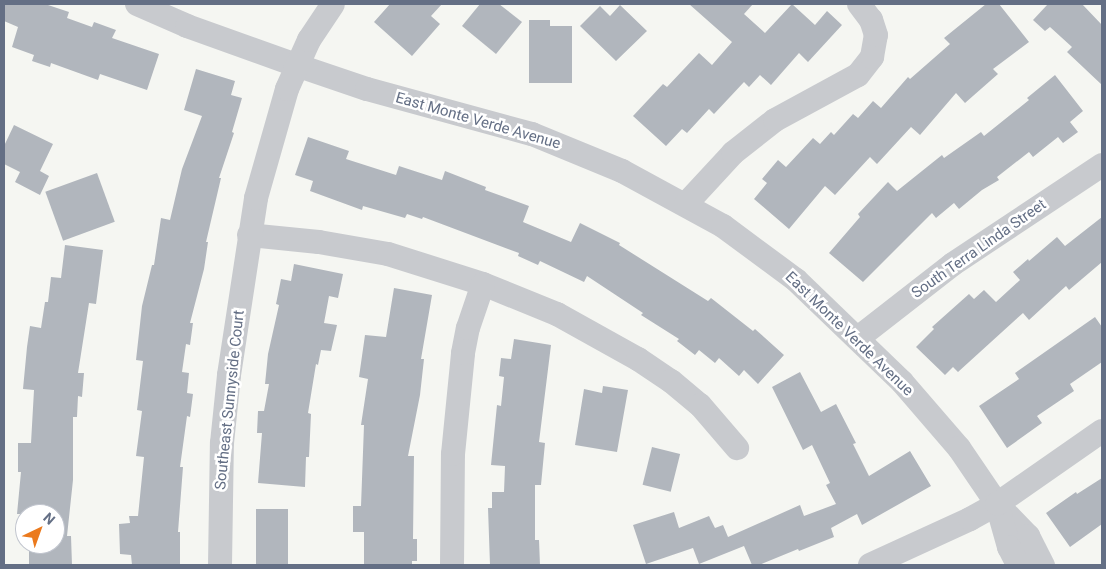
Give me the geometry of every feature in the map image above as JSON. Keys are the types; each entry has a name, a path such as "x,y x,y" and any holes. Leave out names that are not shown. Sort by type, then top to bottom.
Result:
{"street":[{"name":"East Monte Verde Avenue","path":"137,4 188,26 296,66 366,89 532,134 622,171 686,204 762,253 796,280 858,338 942,426 980,475 997,504 1028,536 1043,565"},
{"name":"Southeast Sunnyside Court","path":"220,565 222,443 229,375 256,198 270,144 296,66 333,4"},
{"path":"686,204 733,153 774,120 858,75 872,57 876,35 871,20 859,4"},
{"name":"South Terra Linda Street","path":"858,338 953,264 1102,165"},
{"path":"249,235 369,250 425,264 483,284 557,314 638,359 700,405 737,448"},
{"path":"452,565 452,454 462,362 468,328 483,284"},
{"path":"870,565 970,519 997,504 1102,431"},
{"name":"East Monte Verde Avenue","path":"997,504 1009,547 1018,565"}],"building":[{"path":"4,4 45,4 69,12 67,18 92,27 94,22 116,30 112,38 159,54 147,90 100,74 98,80 51,63 50,67 32,61 34,55 12,47 18,27 4,21"},
{"path":"390,4 442,4 431,16 440,24 412,56 374,22"},
{"path":"480,4 499,4 522,22 496,54 462,26"},
{"path":"689,4 753,4 744,14 765,33 792,4 815,25 827,11 842,25 808,62 799,53 771,85 760,75 749,87 744,82 714,114 709,109 687,133 682,129 666,146 633,116 663,84 667,87 699,53 712,65 732,42"},
{"path":"986,4 999,4 1029,42 993,69 998,74 965,103 956,93 920,135 911,127 877,164 870,157 835,195 825,186 789,229 754,199 767,183 762,179 778,160 786,167 813,138 820,144 831,132 834,135 853,114 858,118 873,101 881,108 908,77 910,79 950,44 944,38"},
{"path":"1048,4 1082,4 1102,25 1102,85 1067,52 1072,47 1050,27 1045,31 1033,20"},
{"path":"620,5 647,31 616,61 580,26 600,6 610,16"},
{"path":"529,20 550,20 550,26 572,26 572,83 529,83"},
{"path":"196,69 235,81 231,95 242,98 232,132 234,133 219,178 221,178 206,242 208,242 204,269 190,323 193,323 190,345 186,344 182,372 189,373 187,393 193,394 190,417 187,416 180,467 183,467 178,532 180,532 180,565 132,565 131,555 120,554 119,524 130,523 129,516 138,516 144,457 136,456 142,411 137,410 143,361 136,360 142,306 152,265 154,265 161,218 170,220 182,169 202,116 184,110"},
{"path":"1055,75 1083,111 1070,122 1078,132 1063,143 1058,137 1033,157 1029,152 997,177 999,180 982,190 959,209 954,203 936,218 932,213 863,282 829,253 860,217 858,214 888,182 897,191 942,155 944,158 981,132 984,136 1029,100 1027,98"},
{"path":"14,125 53,144 40,171 49,176 40,195 15,182 20,172 4,164 4,146"},
{"path":"308,137 349,151 346,159 396,175 399,166 442,180 445,171 486,187 485,190 529,206 523,222 571,242 580,223 620,243 619,245 708,301 711,298 753,331 755,329 784,355 758,384 744,370 739,376 719,358 715,363 699,350 695,355 677,341 679,339 641,315 643,313 587,276 584,282 540,261 538,265 518,256 519,253 423,217 422,219 407,214 405,218 363,206 362,210 310,191 313,181 295,175"},
{"path":"97,173 115,222 63,241 45,192"},
{"path":"1102,217 1102,262 1069,290 1066,286 1029,320 1023,313 958,372 953,367 945,375 916,347 934,329 932,327 969,294 974,299 984,290 996,302 1020,280 1013,272 1028,259 1029,261 1057,237 1065,246"},
{"path":"65,245 103,250 96,304 89,303 78,373 84,373 82,397 78,396 77,417 73,417 73,480 67,536 71,536 72,565 29,565 29,554 65,554 65,504 18,504 21,472 18,472 18,443 31,443 34,390 23,389 30,326 41,328 45,302 48,302 51,277 61,278"},
{"path":"294,264 343,274 338,298 329,296 324,323 337,325 331,351 321,350 318,365 316,364 308,413 311,414 309,457 306,457 305,487 258,483 262,433 257,433 258,411 264,411 269,384 265,384 268,354 279,305 276,304 281,279 291,281"},
{"path":"394,288 432,295 421,359 424,359 420,395 408,456 414,456 413,539 417,539 417,561 412,561 412,565 364,565 364,532 353,532 353,506 361,506 364,425 361,425 368,379 359,377 365,335 386,337"},
{"path":"1095,317 1102,327 1102,362 1070,384 1074,391 1037,416 1042,423 1007,448 979,406 1019,379 1015,373"},
{"path":"514,339 551,345 539,442 545,443 541,485 535,485 535,540 539,540 540,565 490,565 488,508 492,508 492,492 504,492 505,466 491,465 497,405 501,406 504,377 499,376 501,358 511,359"},
{"path":"800,372 821,412 836,404 856,443 853,444 869,476 910,451 931,486 862,525 857,514 831,528 834,537 759,565 752,565 744,546 699,564 693,548 646,564 633,525 674,512 679,528 709,516 715,528 723,525 728,537 800,505 804,516 836,504 826,485 830,483 812,445 803,450 772,387"},
{"path":"603,386 628,390 617,452 575,445 584,389 602,393"},
{"path":"652,447 680,454 671,492 643,485"},
{"path":"1102,478 1102,524 1070,547 1046,513 1076,492 1077,494"},
{"path":"256,509 288,509 288,565 256,565"}]}
